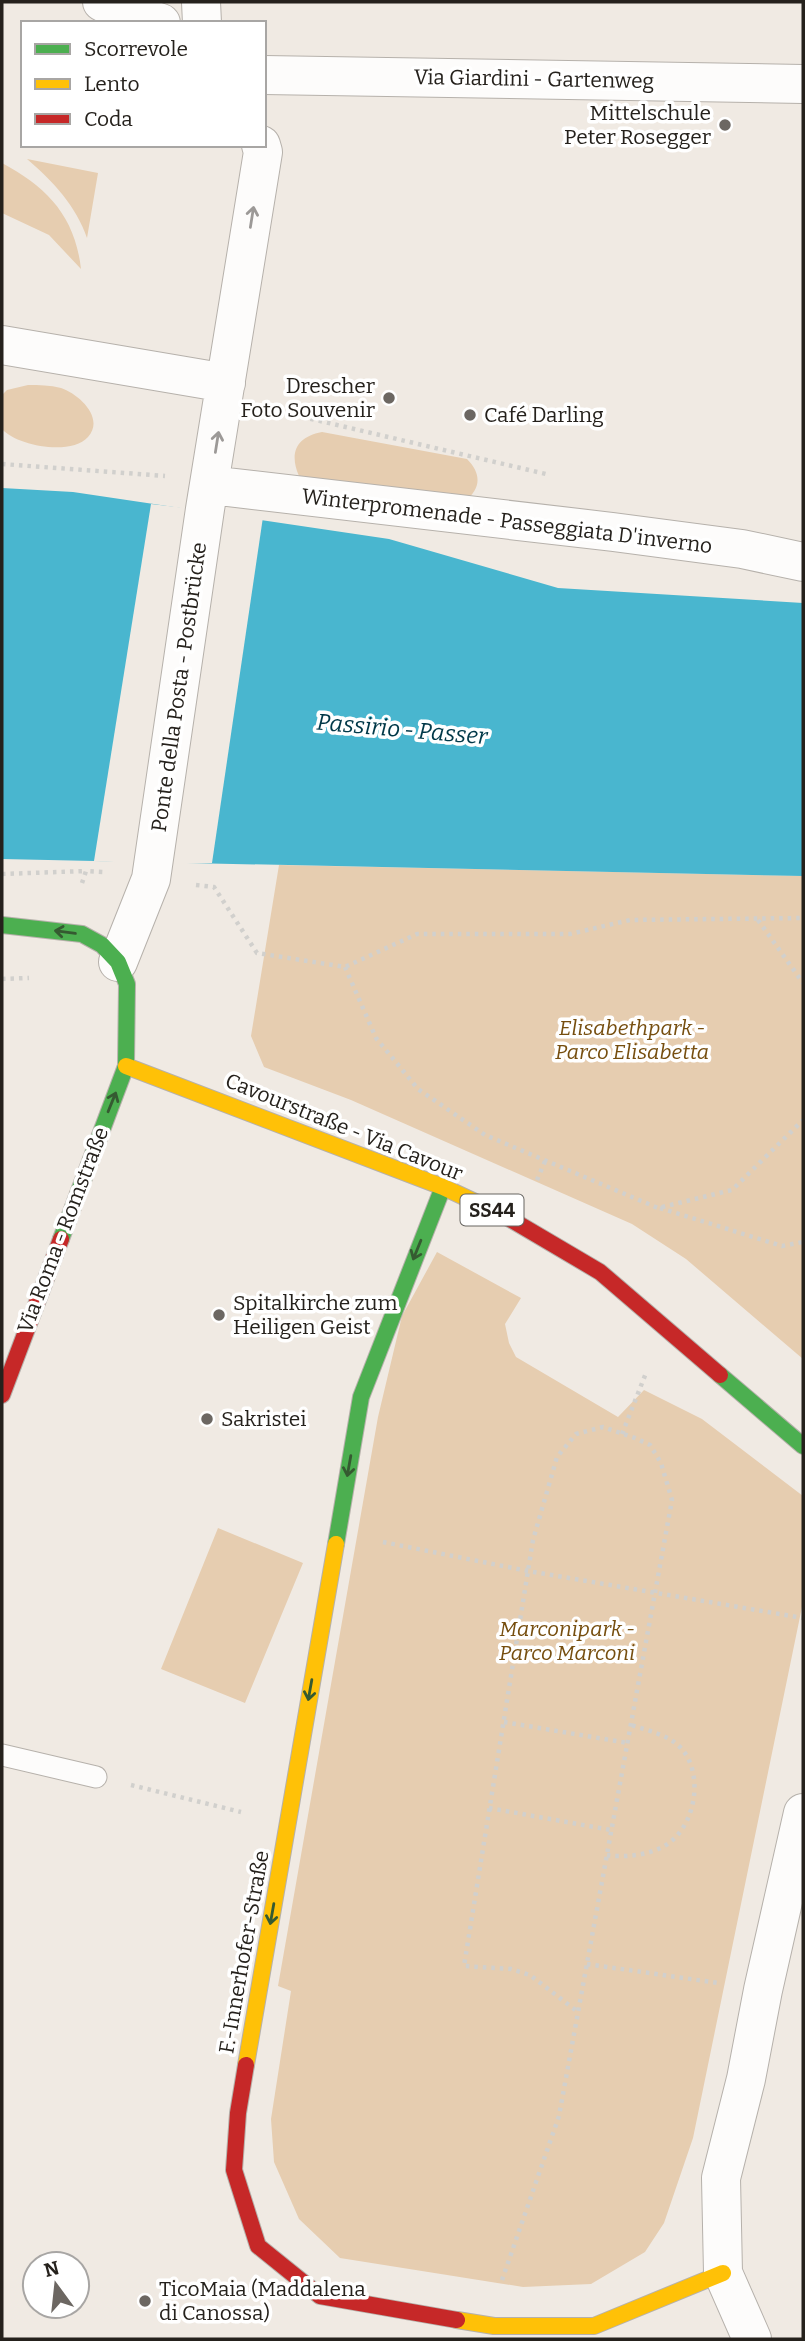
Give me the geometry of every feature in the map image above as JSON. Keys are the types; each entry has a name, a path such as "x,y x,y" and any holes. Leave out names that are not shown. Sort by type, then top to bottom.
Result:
{"street":[{"path":"102,2 155,21"},
{"path":"201,2 202,21"},
{"name":"Via Giardini - Gartenweg","path":"266,75 803,84"},
{"name":"Ponte della Posta - Postbrücke","path":"118,962 152,872 263,152 262,147"},
{"path":"2,345 225,391"},
{"name":"Winterpromenade - Passeggiata D'inverno","path":"209,491 613,532 742,549 803,562"},
{"path":"2,925 82,934 102,945 118,962"},
{"name":"Via Roma - Romstraße","path":"2,1395 126,1066 129,1007 127,984 118,962"},
{"name":"Cavourstraße - Via Cavour","path":"126,1066 224,1101 443,1187 518,1222 569,1251 665,1326 723,1380 803,1446"},
{"name":"F.-Innerhofer-Straße","path":"443,1187 360,1396 238,2113 233,2170 257,2246 320,2296 494,2326 594,2326 723,2273"},
{"path":"752,2339 723,2273 721,2178 746,2079 803,1813"}],"lane":[{"path":"2,1755 96,1777"}],"path":[{"path":"225,391 551,475"},
{"path":"2,464 209,491"},
{"path":"82,883 86,871"},
{"path":"2,874 95,871"},
{"path":"214,887 257,953 345,967 417,934 570,934 630,920 803,918"},
{"path":"758,920 803,983"},
{"path":"345,967 376,1038 418,1089 485,1135 658,1208 782,1246 803,1242"},
{"path":"2,979 38,978"},
{"path":"658,1208 732,1190 803,1120"},
{"path":"622,1434 665,1326"},
{"path":"494,2326 505,2268 559,2116 672,1500 661,1463 650,1445 603,1427 576,1434 557,1457 533,1540 464,1966 511,1969 530,1975 578,2012"},
{"path":"379,1541 528,1572 803,1618"},
{"path":"504,1722 628,1743"},
{"path":"607,1855 622,1857 648,1852 669,1843 682,1829 691,1811 695,1786 691,1763 674,1741 631,1725"},
{"path":"96,1777 288,1824"},
{"path":"489,1808 611,1830"},
{"path":"587,1964 763,1990"}],"green space":[{"path":"27,159 98,173 87,238 77,215 63,195"},
{"path":"2,163 32,182 56,205 72,233 81,269 49,235 2,213"},
{"path":"28,385 61,388 82,401 92,415 92,430 88,437 70,446 44,446 19,440 2,429 2,395 7,390"},
{"path":"322,432 467,459 477,476 476,487 464,502 311,481 299,476 295,453 306,438"},
{"name":"Elisabethpark - Parco Elisabetta","path":"279,865 803,876 803,1359 686,1259 632,1224 351,1100 264,1067 251,1036"},
{"name":"Marconipark - Parco Marconi","path":"437,1252 521,1298 505,1324 509,1343 516,1357 618,1417 644,1390 702,1419 803,1496 803,1602 693,2138 664,2223 645,2252 591,2284 523,2287 340,2258 299,2219 274,2162 271,2119 291,1991 278,1986 378,1417 402,1316"},
{"path":"218,1528 303,1563 245,1703 161,1669"}],"water":[{"name":"Passirio - Passer","path":"2,488 73,492 389,539 558,588 803,603 803,876 2,859"}],"pier":[{"path":"151,504 263,517 212,863 94,861"}],"traffic: fast":[{"path":"2,925 82,934 102,945 118,962 127,984 126,1066 61,1239"},
{"path":"336,1544 361,1397 443,1187"},
{"path":"720,1375 803,1446"}],"traffic: slow":[{"path":"126,1066 443,1187 505,1216"},
{"path":"246,2065 336,1544"},
{"path":"457,2320 494,2326 594,2326 723,2273"}],"traffic: jam":[{"path":"505,1216 600,1272 720,1375"},
{"path":"2,1395 61,1239"},
{"path":"246,2065 238,2113 234,2170 258,2246 320,2296 457,2320"}],"place":[{"name":"Mittelschule Peter Rosegger","path":"725,125"},
{"name":"Drescher Foto Souvenir","path":"389,398"},
{"name":"Café Darling","path":"470,415"},
{"name":"Spitalkirche zum Heiligen Geist","path":"219,1315"},
{"name":"Sakristei","path":"207,1419"},
{"name":"TicoMaia (Maddalena di Canossa)","path":"145,2301"}]}
